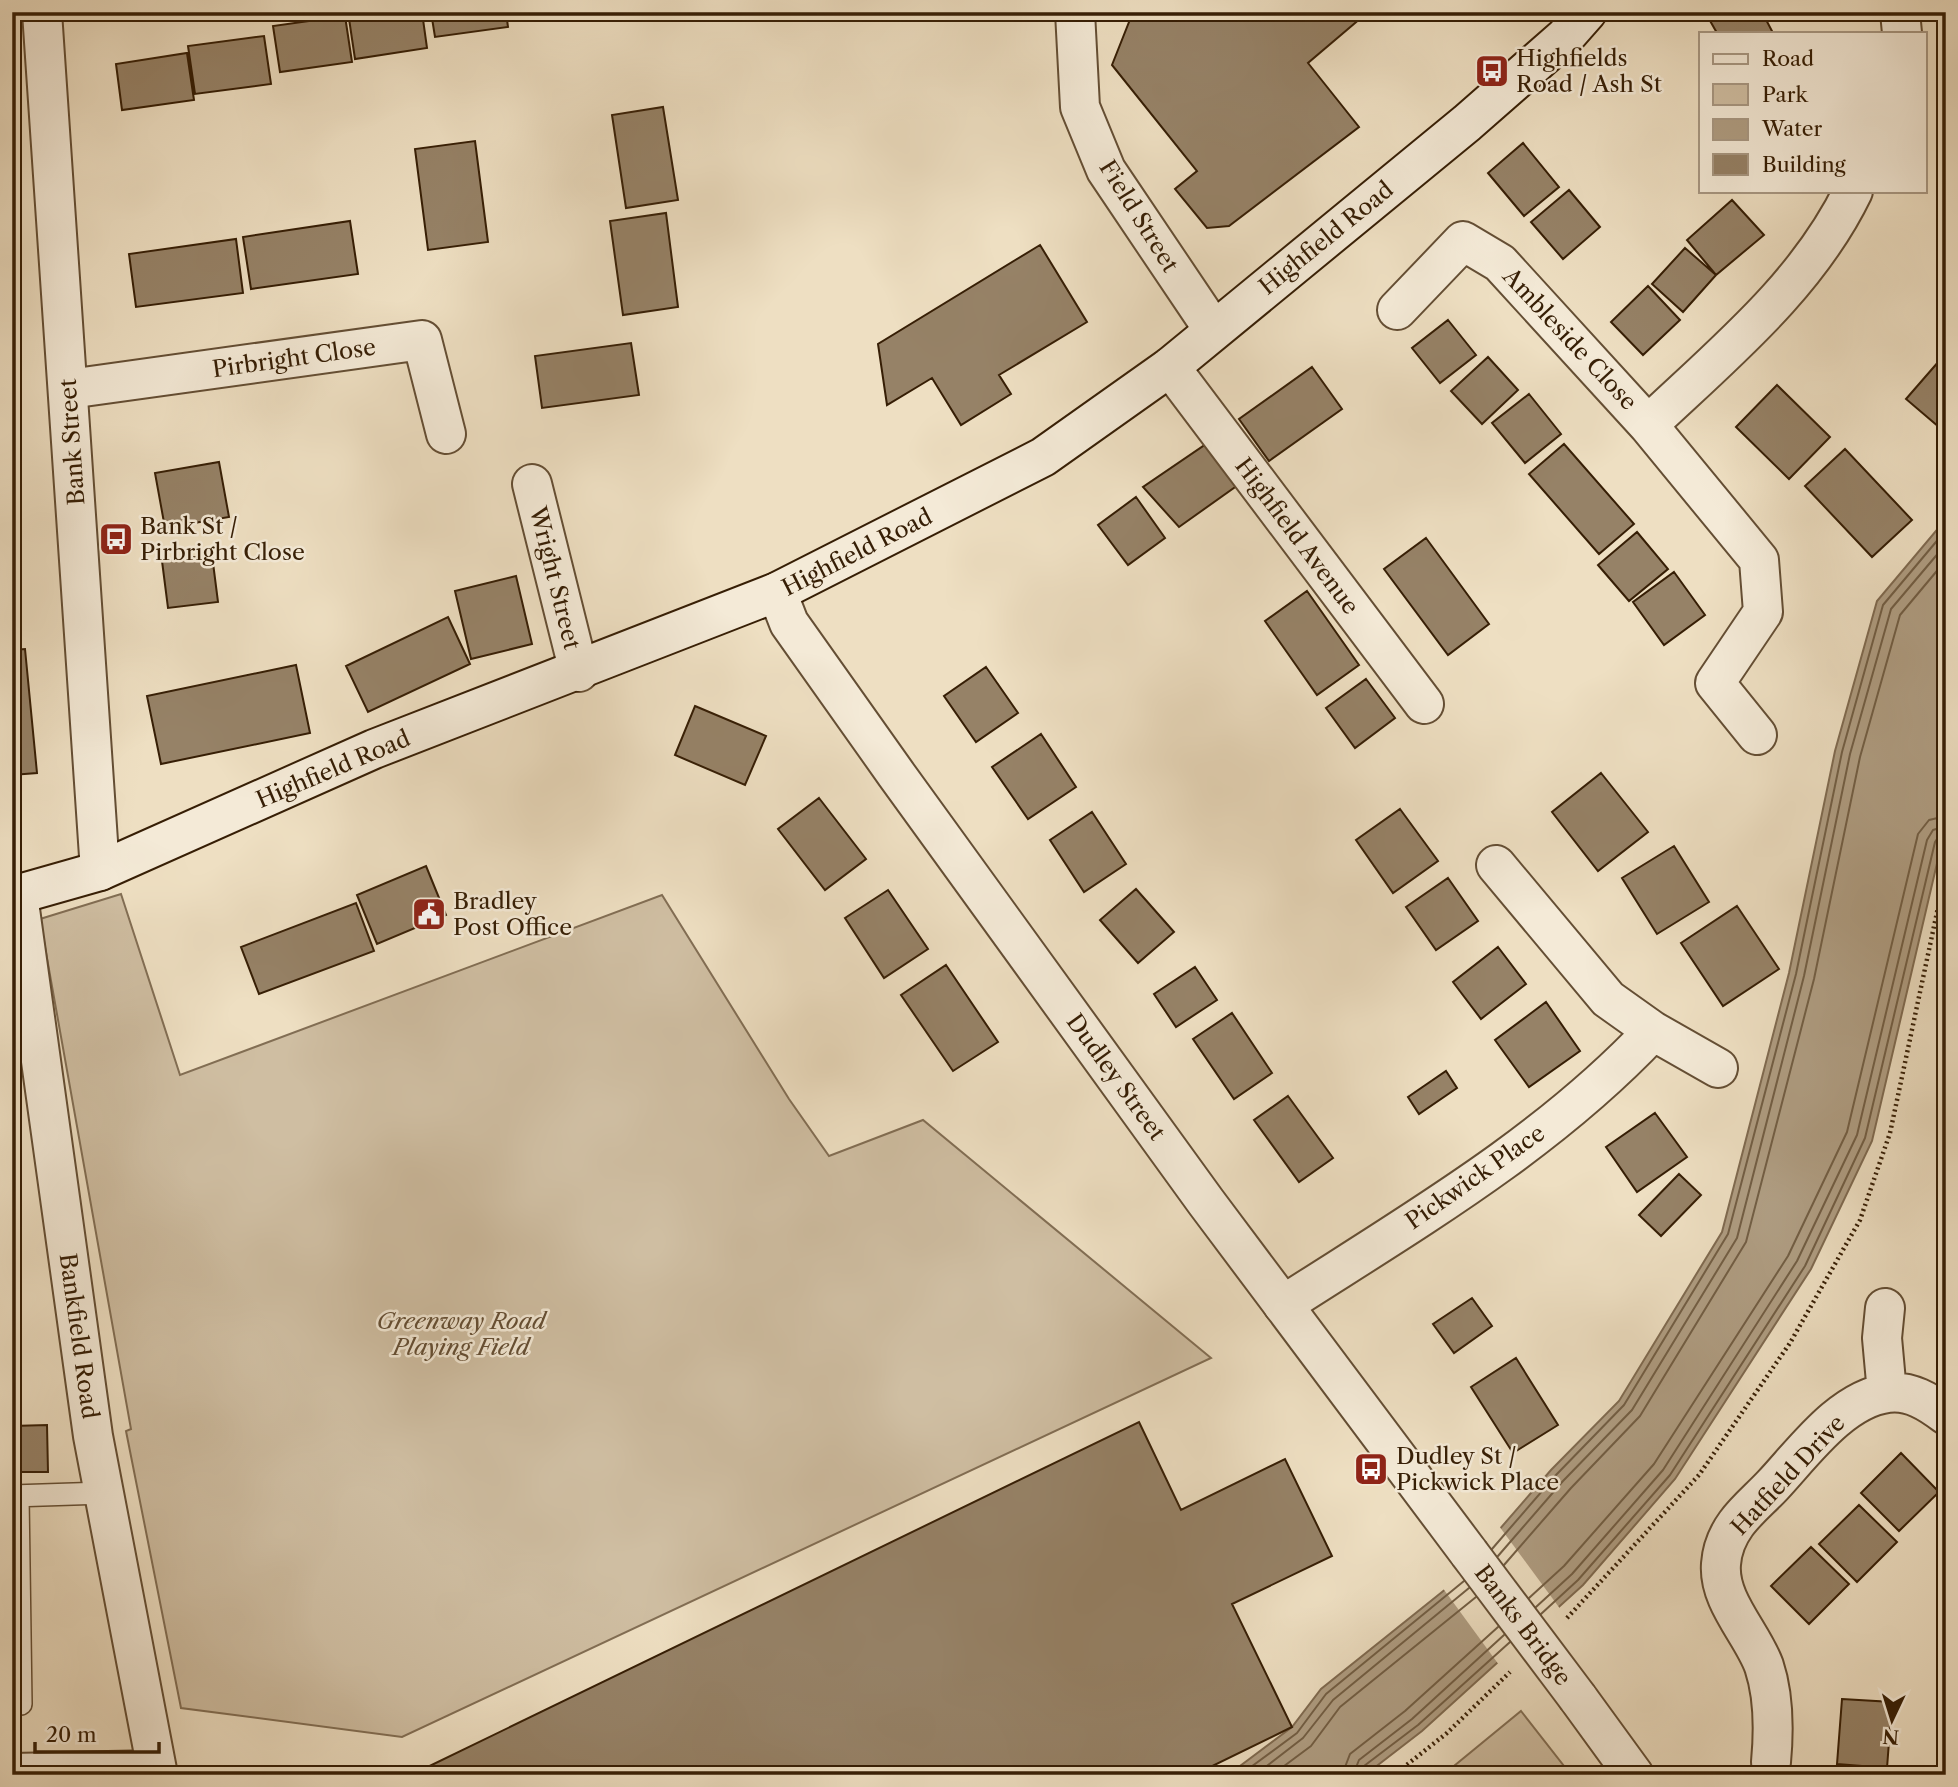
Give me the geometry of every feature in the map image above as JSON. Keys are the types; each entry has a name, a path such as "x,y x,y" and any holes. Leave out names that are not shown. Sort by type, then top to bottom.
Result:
{"street":[{"name":"Bank Street","path":"42,12 100,871"},
{"name":"Field Street","path":"1075,12 1080,107 1106,170 1213,329"},
{"name":"Highfield Road","path":"15,895 100,871 374,749 579,672 777,592 1043,457 1170,368 1213,329 1467,123 1565,37 1587,12"},
{"path":"1900,12 1902,32"},
{"name":"Ambleside Close","path":"1648,425 1777,304 1839,218 1852,192"},
{"name":"Ambleside Close","path":"1397,310 1463,241 1500,263 1648,425 1759,560 1763,612 1715,683 1757,735"},
{"name":"Pirbright Close","path":"69,389 422,340 446,435"},
{"name":"Highfield Avenue","path":"1170,368 1424,704"},
{"name":"Wright Street","path":"531,484 579,672"},
{"name":"Dudley Street","path":"777,592 789,623 866,731 1283,1304 1469,1553"},
{"path":"1496,865 1608,999 1653,1031 1718,1068"},
{"name":"Bankfield Road","path":"15,895 93,1436 157,1772"},
{"name":"Pickwick Place","path":"1283,1304 1492,1170 1613,1074 1653,1031"},
{"path":"1885,1308 1882,1338 1887,1393 1906,1393 1926,1400 1946,1415"},
{"name":"Hatfield Drive","path":"1771,1762 1772,1704 1764,1666 1726,1594 1721,1565 1726,1544 1736,1523 1833,1422 1861,1403 1887,1393"},
{"name":"Banks Bridge","path":"1469,1553 1634,1775"},
{"path":"12,1773 157,1772"}],"lane":[{"path":"21,1704 15,1496 104,1493"}],"path":[{"path":"1565,1619 1699,1475 1790,1343 1860,1220 1890,1133 1946,870"},
{"path":"1394,1775 1447,1732 1516,1667"}],"green space":[{"name":"Greenway Road Playing Field","path":"121,894 180,1075 662,895 789,1099 829,1156 923,1120 1211,1358 402,1737 181,1708 126,1431 131,1429 40,919"},
{"path":"1521,1711 1571,1775 1443,1775"}],"water":[{"path":"1946,519 1946,825 1872,1141 1811,1269 1675,1479 1583,1585 1422,1731 1365,1775 1228,1775 1292,1727 1321,1689 1452,1584 1551,1470 1619,1401 1722,1232 1789,973 1835,751 1877,601"}],"pier":[{"path":"1499,1526 1561,1610 1499,1665 1442,1587"}],"building":[{"path":"348,12 422,12 427,48 355,59"},
{"path":"431,12 506,12 508,27 435,37"},
{"path":"512,12 560,12 513,20"},
{"path":"1133,12 1368,12 1308,63 1359,127 1229,226 1207,228 1175,189 1197,171 1112,65"},
{"path":"1727,12 1762,12 1772,32 1716,32 1709,19"},
{"path":"345,16 352,62 280,72 273,26"},
{"path":"264,36 271,84 195,94 188,46"},
{"path":"187,53 194,100 122,110 116,64"},
{"path":"663,107 678,200 626,208 612,115"},
{"path":"475,141 488,242 428,250 415,149"},
{"path":"1523,143 1559,187 1524,216 1488,173"},
{"path":"1569,190 1600,227 1563,259 1531,222"},
{"path":"1732,200 1764,235 1716,275 1687,240"},
{"path":"666,213 678,307 623,315 610,221"},
{"path":"350,221 358,274 251,289 243,237"},
{"path":"236,239 243,293 136,307 129,254"},
{"path":"1040,245 1087,322 999,375 1011,394 961,425 932,378 887,405 878,344"},
{"path":"1685,248 1716,275 1683,312 1652,284"},
{"path":"1648,286 1680,320 1643,355 1611,322"},
{"path":"1448,320 1476,355 1440,383 1412,348"},
{"path":"631,343 639,395 542,408 535,356"},
{"path":"1946,353 1946,433 1906,399"},
{"path":"1488,357 1518,390 1482,424 1451,391"},
{"path":"1312,367 1342,409 1269,461 1239,419"},
{"path":"1777,385 1830,437 1789,479 1736,427"},
{"path":"1529,394 1561,434 1525,463 1492,423"},
{"path":"1215,438 1245,480 1179,527 1143,487"},
{"path":"1564,444 1634,524 1599,554 1529,474"},
{"path":"1845,449 1912,520 1872,557 1805,486"},
{"path":"219,462 229,517 165,528 155,473"},
{"path":"1136,497 1165,538 1128,565 1098,525"},
{"path":"1637,532 1668,569 1629,601 1598,565"},
{"path":"1426,538 1489,624 1448,655 1384,569"},
{"path":"212,555 218,602 168,608 162,561"},
{"path":"1674,572 1705,615 1664,645 1633,602"},
{"path":"516,576 532,644 471,659 455,591"},
{"path":"1307,591 1359,665 1317,695 1265,621"},
{"path":"448,617 470,664 368,712 346,666"},
{"path":"25,649 37,773 12,775 12,650"},
{"path":"296,665 310,733 161,764 147,696"},
{"path":"986,667 1018,713 976,742 944,696"},
{"path":"1366,679 1395,718 1355,748 1326,708"},
{"path":"695,706 766,736 745,785 675,755"},
{"path":"1041,734 1076,787 1028,819 992,767"},
{"path":"1601,773 1648,832 1598,871 1552,812"},
{"path":"819,798 866,859 825,890 778,829"},
{"path":"1400,809 1438,861 1393,893 1356,840"},
{"path":"1092,812 1126,864 1084,892 1050,840"},
{"path":"1674,846 1709,902 1657,934 1622,878"},
{"path":"426,866 446,915 377,944 357,895"},
{"path":"1448,878 1478,921 1436,950 1406,907"},
{"path":"1136,889 1174,932 1138,963 1100,920"},
{"path":"888,890 928,949 884,978 845,918"},
{"path":"356,903 374,951 259,994 241,947"},
{"path":"1737,906 1779,969 1723,1006 1681,943"},
{"path":"1498,947 1526,984 1481,1019 1453,982"},
{"path":"946,965 998,1042 953,1071 901,995"},
{"path":"1195,967 1217,1000 1176,1027 1154,994"},
{"path":"1546,1002 1580,1051 1529,1087 1495,1040"},
{"path":"1232,1013 1272,1073 1234,1099 1193,1039"},
{"path":"1446,1071 1457,1088 1419,1114 1408,1097"},
{"path":"1288,1096 1333,1158 1299,1182 1254,1120"},
{"path":"1655,1113 1687,1157 1637,1192 1606,1147"},
{"path":"1679,1174 1701,1195 1661,1236 1639,1215"},
{"path":"1472,1298 1492,1326 1454,1353 1433,1324"},
{"path":"1516,1358 1558,1425 1513,1453 1471,1387"},
{"path":"1139,1422 1181,1510 1285,1459 1332,1556 1232,1604 1292,1727 1194,1775 411,1775"},
{"path":"47,1425 48,1472 12,1472 12,1426"},
{"path":"1901,1453 1939,1492 1899,1531 1861,1493"},
{"path":"1859,1505 1897,1542 1857,1582 1819,1544"},
{"path":"1811,1547 1849,1584 1809,1624 1771,1586"},
{"path":"1842,1699 1892,1702 1887,1768 1837,1764"}],"place":[{"name":"Highfields Road / Ash St","path":"1492,71"},
{"name":"Bank St / Pirbright Close","path":"116,539"},
{"name":"Bradley Post Office","path":"429,914"},
{"name":"Dudley St / Pickwick Place","path":"1371,1469"}]}
